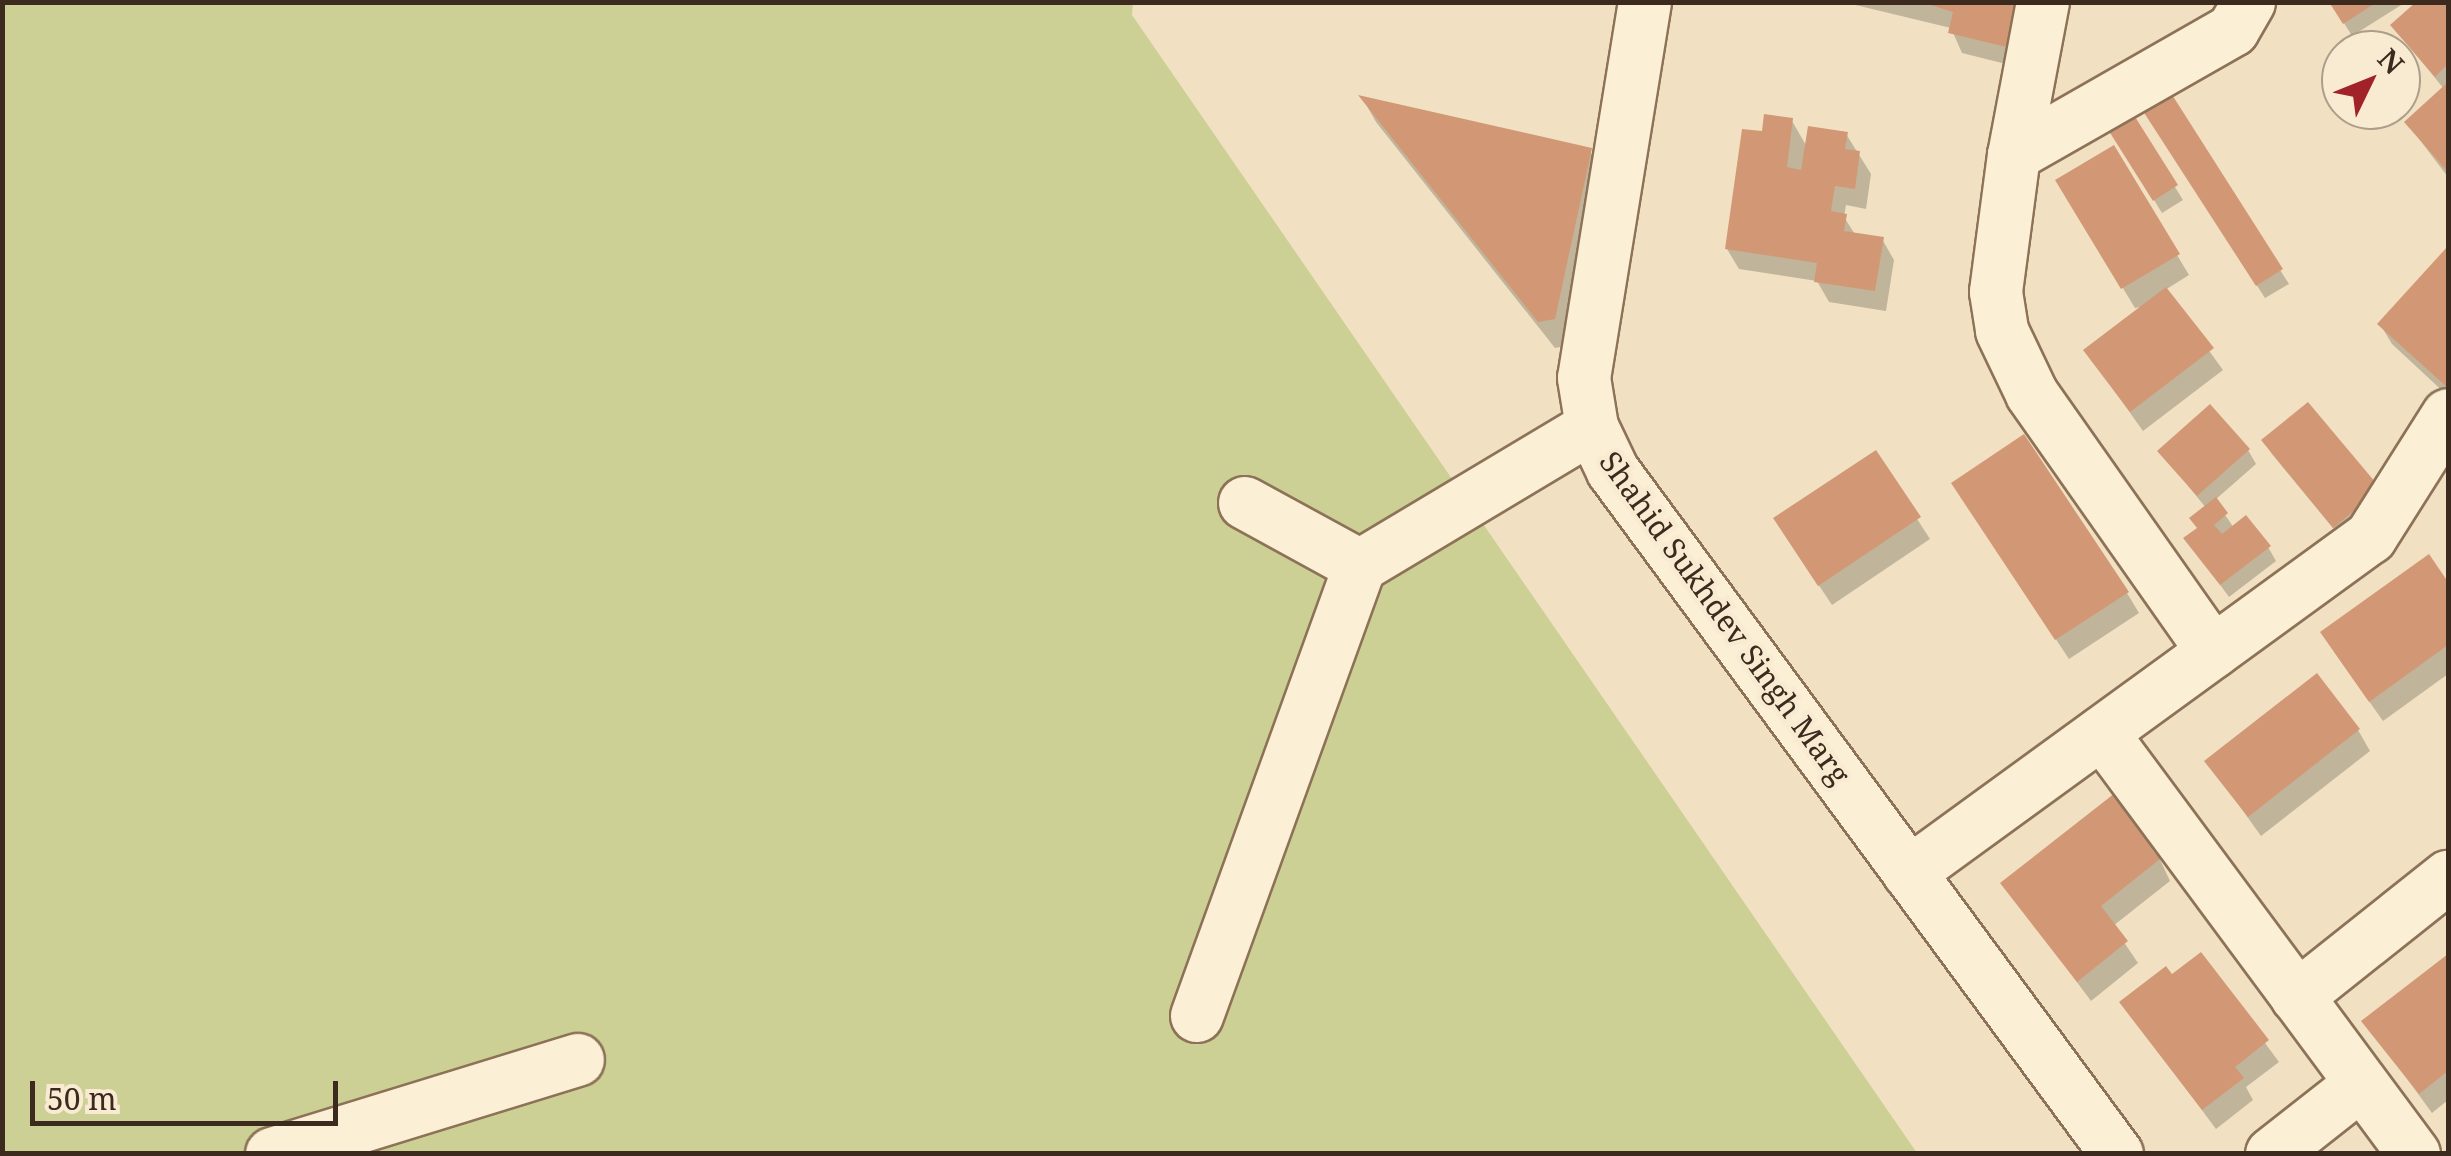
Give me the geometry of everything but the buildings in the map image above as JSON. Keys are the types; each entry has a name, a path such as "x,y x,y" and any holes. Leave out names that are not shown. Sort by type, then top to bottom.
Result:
{"street":[{"name":"Shahid Sukhdev Singh Marg","path":"1645,2 1584,378 1592,427 1613,471 2118,1154"},
{"path":"2042,2 2014,155 1996,292 2013,362 2213,652"},
{"path":"2014,155 2233,30 2249,2"},
{"path":"1910,873 2371,537 2448,415"},
{"path":"1197,1016 1360,566 1592,427"},
{"path":"1245,503 1360,566"},
{"path":"2102,733 2414,1154"},
{"path":"2297,997 2448,878"},
{"path":"272,1154 578,1060"},
{"path":"2272,1154 2361,1084"}],"green space":[{"path":"2,3 1133,3 1132,15 1917,1153 3,1153"}]}
